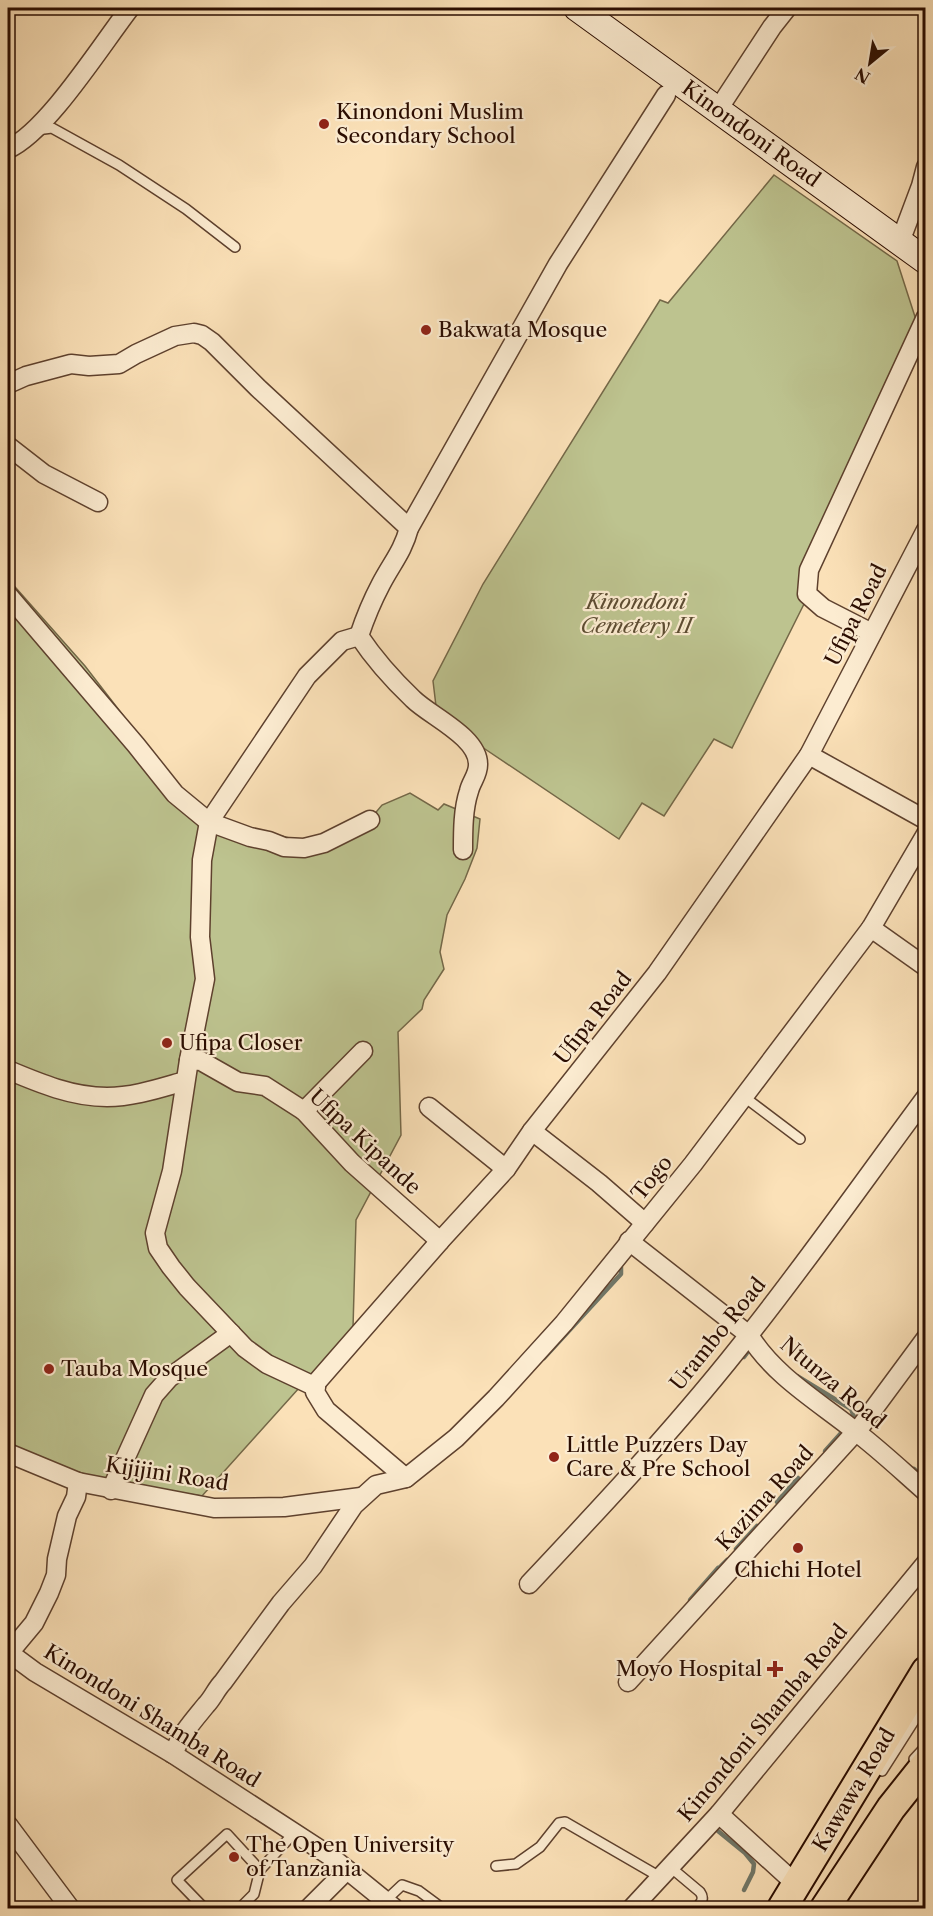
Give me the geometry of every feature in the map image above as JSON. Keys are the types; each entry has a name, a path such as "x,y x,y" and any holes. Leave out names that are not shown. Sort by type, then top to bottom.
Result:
{"main road":[{"name":"Kawawa Road","path":"790,1897 926,1671"},
{"name":"Kawawa Road","path":"825,1908 891,1808 915,1767"}],"street":[{"path":"8,149 36,130 129,8"},
{"name":"Kinondoni Road","path":"577,8 926,261"},
{"path":"717,111 787,8"},
{"path":"359,636 371,604 404,546 409,528 558,264 666,95"},
{"path":"900,242 926,167"},
{"path":"872,633 823,608 807,594 809,570 926,317"},
{"path":"8,384 26,376 71,364 89,366 119,364 175,336 194,333 202,335 409,528"},
{"path":"8,446 44,474 98,502"},
{"name":"Ufipa Road","path":"315,1387 316,1383 440,1241 506,1169 532,1131 657,973 809,755 926,530"},
{"path":"8,595 136,744 175,794 209,822 284,848 304,848 324,843 370,820"},
{"path":"359,636 342,641 307,676 209,822 202,860 201,893 200,937 205,979 185,1081 172,1170 154,1233 158,1248 171,1267 245,1348 267,1365 315,1387 315,1392 326,1410 406,1478"},
{"path":"359,636 378,664 415,701 448,724 475,750 479,764 469,790 463,850"},
{"path":"809,755 926,820"},
{"name":"Togo","path":"361,1497 376,1485 406,1478 468,1427 564,1323 693,1164 871,928 926,834"},
{"path":"871,928 926,967"},
{"path":"304,1111 363,1050"},
{"name":"Ufipa Kipande","path":"189,1060 201,1061 238,1082 265,1086 304,1111 352,1163 440,1241"},
{"path":"8,1070 63,1090 98,1097 138,1094 185,1081"},
{"name":"Urambo Road","path":"529,1584 673,1426 749,1335 926,1097"},
{"path":"429,1107 506,1169"},
{"path":"532,1131 599,1183 645,1223"},
{"name":"Ntunza Road","path":"629,1241 749,1335 758,1348 793,1383 856,1431 926,1492"},
{"path":"111,1490 154,1395 169,1378 231,1333"},
{"name":"Kazima Road","path":"628,1682 856,1431 926,1338"},
{"name":"Kijijini Road","path":"8,1453 78,1482 214,1508 284,1507 361,1497"},
{"name":"Kinondoni Shamba Road","path":"78,1482 76,1497 67,1516 57,1559 56,1575 49,1593 34,1623 8,1652 35,1672 173,1754 330,1856 390,1905"},
{"path":"173,1754 185,1730 224,1682 281,1603 313,1566 361,1497"},
{"name":"Kinondoni Shamba Road","path":"632,1908 719,1814 926,1563"},
{"path":"719,1814 790,1897"},
{"path":"8,1825 70,1908"},
{"path":"309,1908 347,1870"}],"lane":[{"path":"36,130 52,128 119,165 186,209 235,247"},
{"path":"743,1096 800,1139"},
{"name":"Kawawa Road","path":"876,1781 926,1702"},
{"name":"Kawawa Road","path":"915,1767 926,1746"},
{"name":"Kawawa Road","path":"815,1908 875,1814"},
{"path":"496,1866 516,1864 540,1847 559,1823 565,1822 700,1892 702,1901 696,1908"},
{"path":"240,1908 254,1894 260,1870 294,1833"},
{"path":"204,1908 177,1880 227,1834 260,1870"},
{"path":"390,1905 402,1885 419,1891 442,1908"}],"green space":[{"name":"Kinondoni Cemetery II","path":"774,175 897,261 918,326 807,598 732,748 714,739 664,816 642,803 619,839 482,747 436,706 433,681 483,584 660,300 668,303"},
{"path":"8,579 85,666 189,798 211,817 311,843 372,817 382,805 410,793 438,810 444,804 480,819 477,848 447,915 440,952 444,969 424,1000 422,1009 398,1032 401,1135 356,1220 353,1328 202,1496 122,1484 56,1468 8,1447"}],"waterway":[{"path":"544,1358 621,1274 621,1267"},
{"path":"744,1357 747,1353"},
{"path":"797,1376 851,1409 854,1417"},
{"path":"825,1451 842,1432"},
{"path":"914,1469 926,1479"},
{"path":"777,1502 798,1478"},
{"path":"736,1549 757,1526"},
{"path":"720,1567 727,1560"},
{"path":"690,1600 718,1568"},
{"path":"718,1831 745,1853 754,1864 753,1872 744,1890"}],"place":[{"name":"Kinondoni Muslim Secondary School","path":"324,124"},
{"name":"Bakwata Mosque","path":"426,330"},
{"name":"Ufipa Closer","path":"167,1043"},
{"name":"Tauba Mosque","path":"49,1369"},
{"name":"Little Puzzers Day Care & Pre School","path":"554,1457"},
{"name":"Chichi Hotel","path":"798,1548"},
{"name":"Moyo Hospital","path":"775,1669"},
{"name":"The Open University of Tanzania","path":"234,1857"}]}
